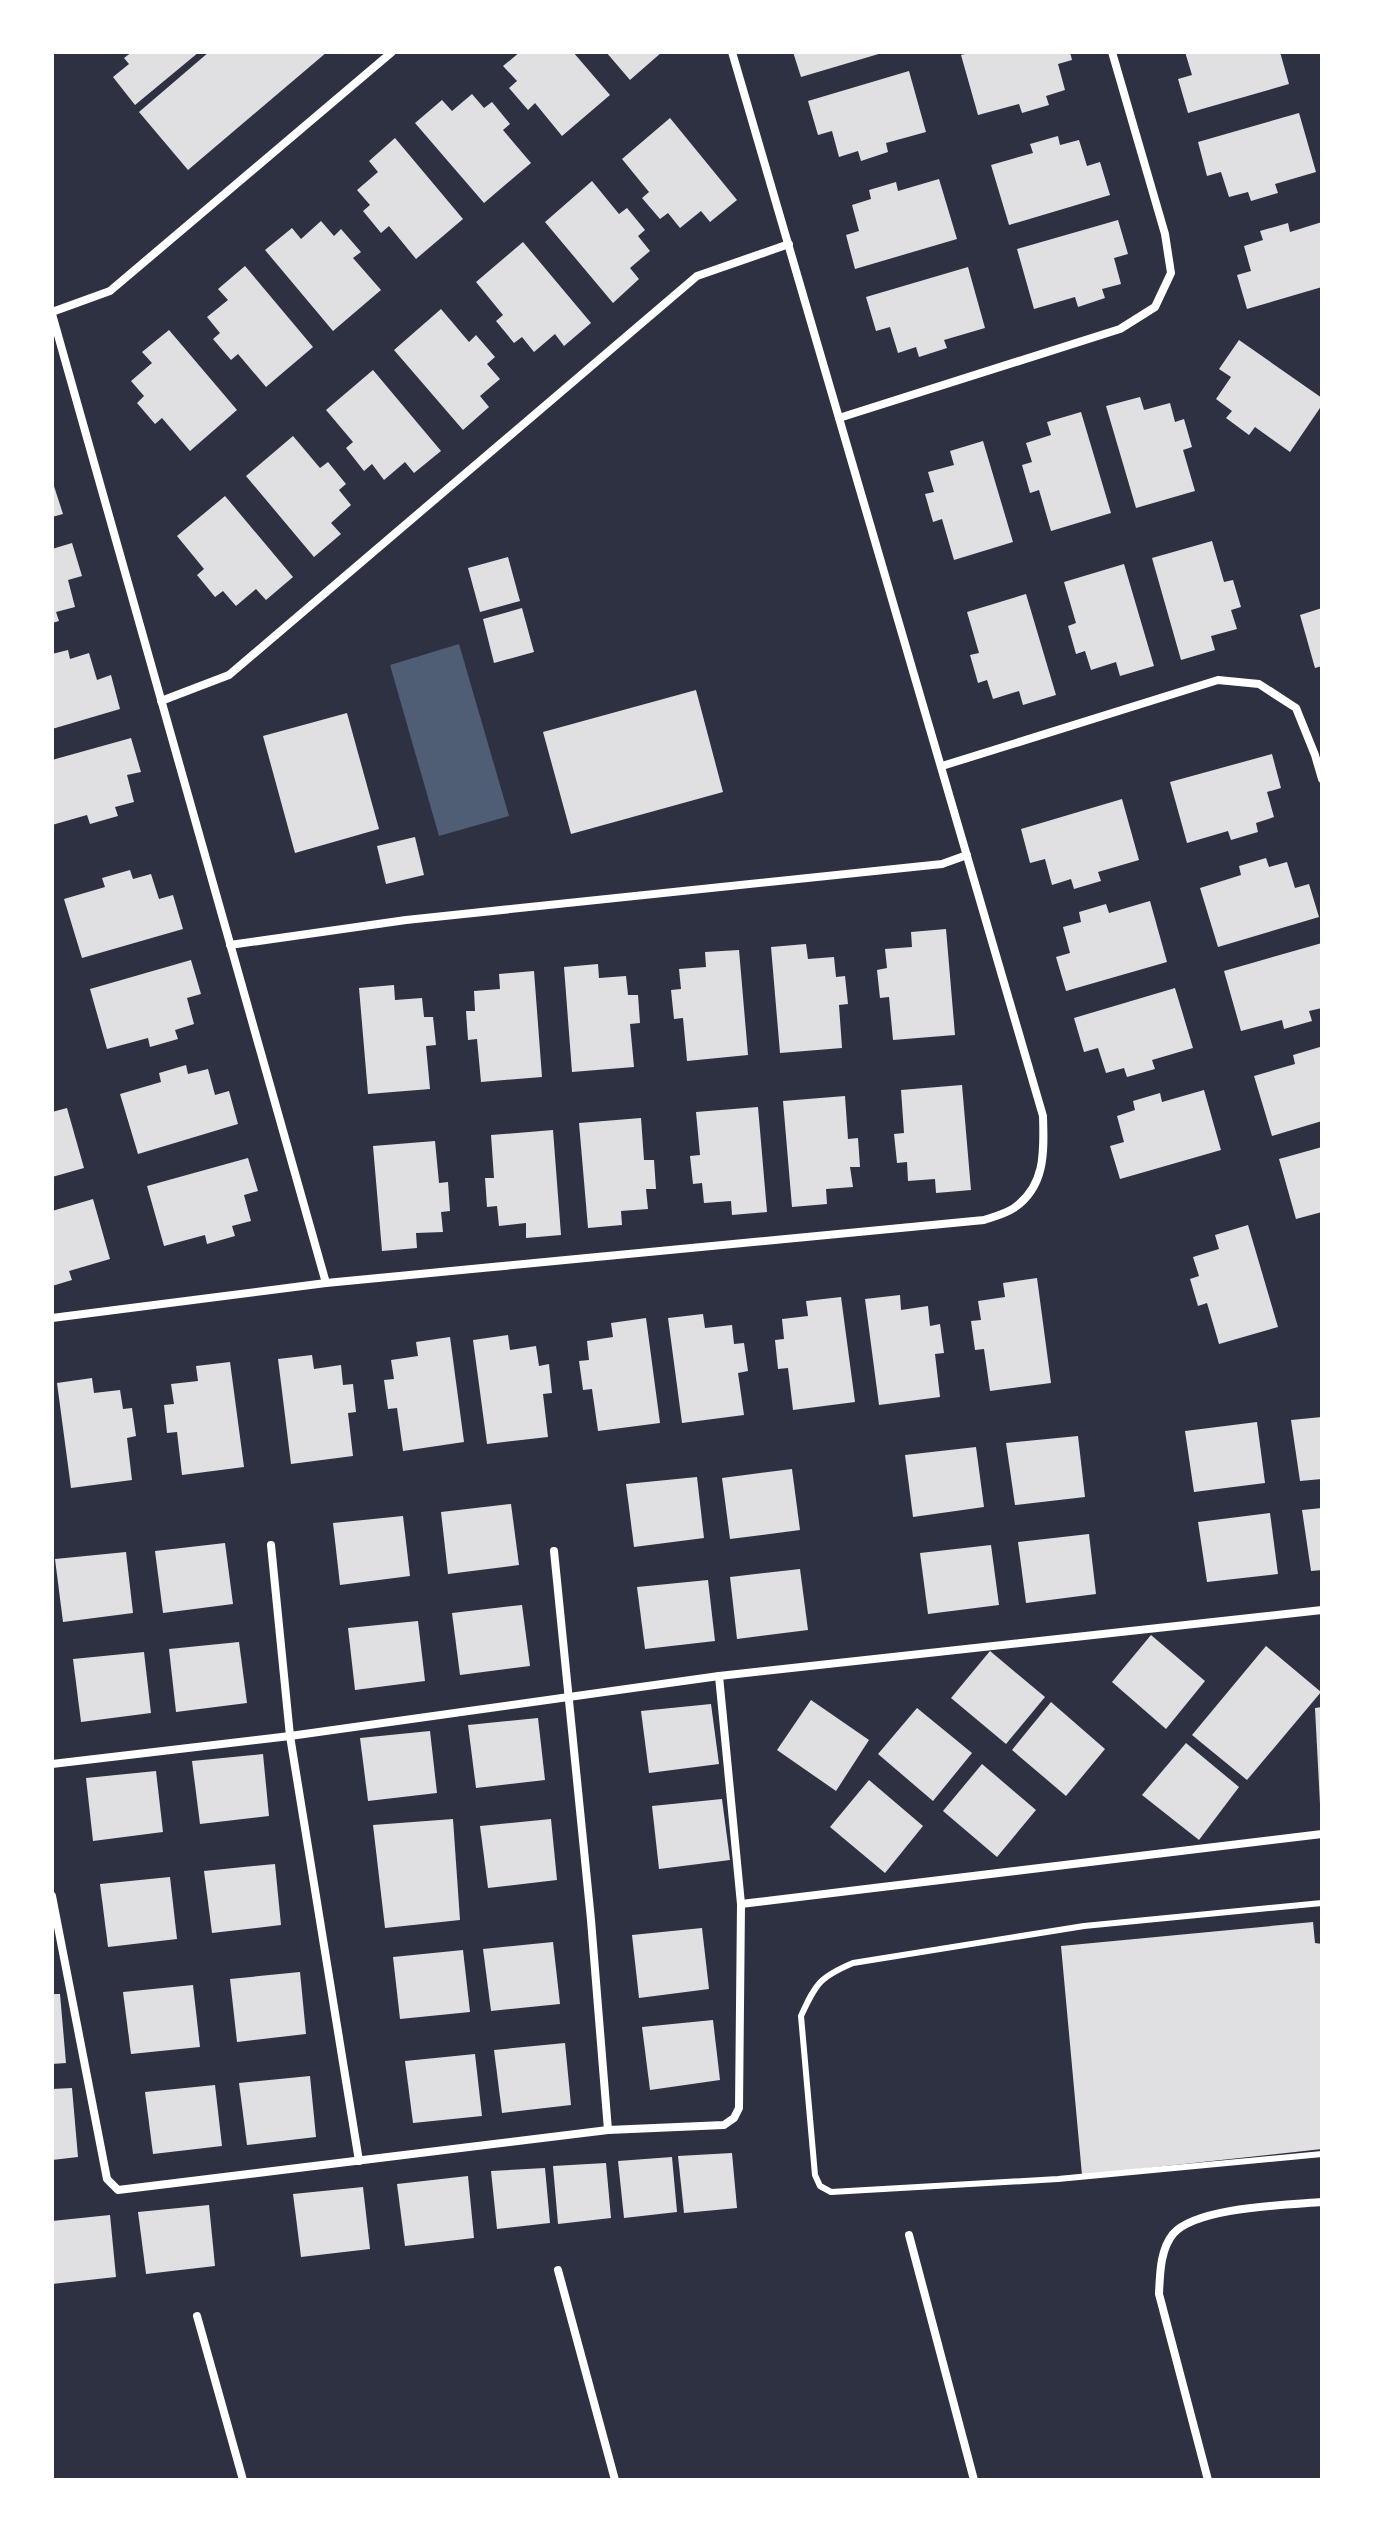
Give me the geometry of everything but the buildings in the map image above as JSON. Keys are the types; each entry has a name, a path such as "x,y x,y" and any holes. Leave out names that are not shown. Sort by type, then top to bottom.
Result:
{"street":[{"path":"326,1283 52,313 110,291 392,52"},
{"path":"52,1318 326,1283 984,1220 1014,1208 1036,1185 1045,1158 1043,1116 732,52"},
{"path":"839,418 1120,329 1155,307 1171,273 1165,234 1112,52"},
{"path":"161,701 229,675 697,276 789,244"},
{"path":"942,766 1218,680 1259,684 1296,708 1322,779"},
{"path":"230,945 406,920 942,864 967,855"},
{"path":"271,1545 290,1736 359,2161"},
{"path":"554,1551 608,2130"},
{"path":"52,1764 290,1736 719,1676 1322,1610"},
{"path":"52,1896 107,2179 118,2190 608,2130 724,2125 734,2118 739,2108 741,1904 719,1676"},
{"path":"741,1904 1322,1834"},
{"path":"1208,2480 1159,2294 1160,2265 1171,2236 1186,2223 1233,2211 1322,2202"},
{"path":"909,2235 974,2480"},
{"path":"558,2270 615,2480"},
{"path":"197,2316 243,2480"}],"lane":[{"path":"1322,1903 1084,1926 853,1963 826,1975 812,1992 801,2016 815,2175 820,2186 831,2192 1058,2179 1322,2154"}],"water":[{"path":"459,644 509,816 439,836 390,665"}]}
